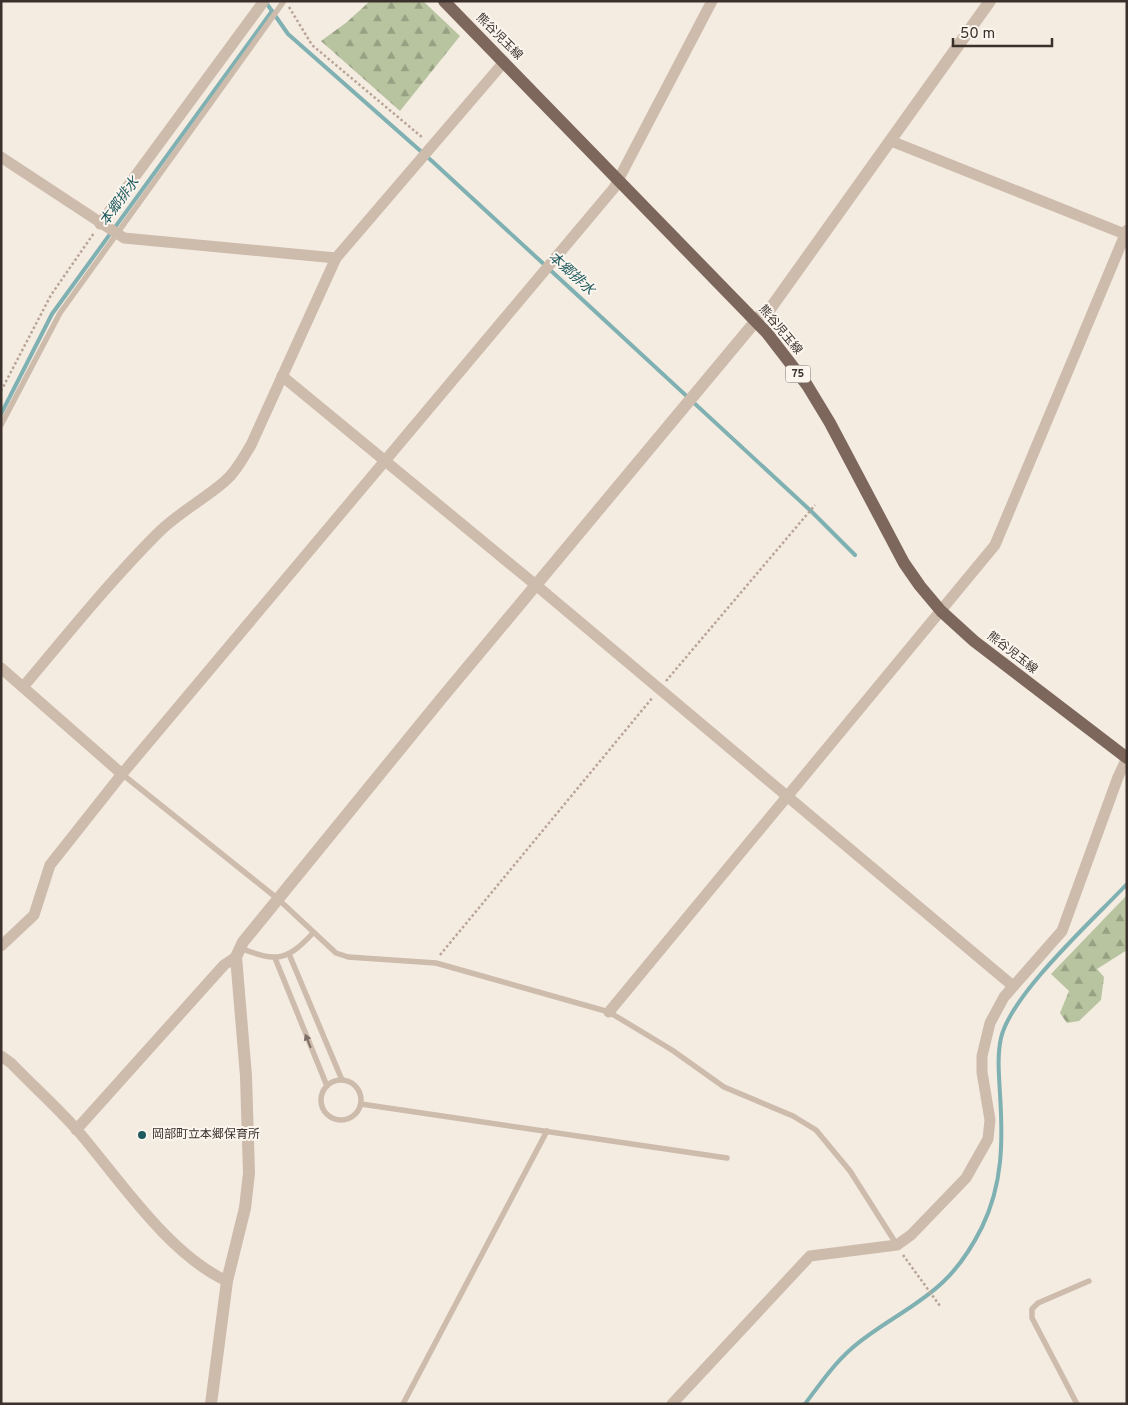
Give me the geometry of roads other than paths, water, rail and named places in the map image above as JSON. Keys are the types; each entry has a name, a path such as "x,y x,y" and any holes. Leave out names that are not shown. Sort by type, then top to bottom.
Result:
{"main road":[{"name":"熊谷児玉線","path":"444,1 757,321 806,385 830,423 904,563 941,611 974,640 1127,758"}],"street":[{"path":"100,224 264,1"},
{"path":"1,946 34,915 50,865 122,774 386,462 620,180 712,1"},
{"path":"76,1130 224,965 238,952 278,900 764,311 770,309 990,1"},
{"path":"23,687 97,599 159,532 178,514 225,481 237,469 251,445 336,258 504,62"},
{"path":"609,1012 941,611 1000,536 1126,233 891,141"},
{"path":"1,157 100,224 124,238 336,258"},
{"path":"282,376 660,688 1013,986"},
{"path":"1,668 122,774"},
{"path":"672,1404 810,1256 897,1245 911,1235 956,1190 984,1150 990,1129 982,1072 985,1038 996,1010 1013,986 1062,932 1118,777 1127,758"},
{"path":"211,1404 227,1281 245,1208 249,1174 246,1076 238,952"},
{"path":"1,1056 11,1063 76,1130 164,1236 216,1276 227,1281"}],"lane":[{"path":"1,425 35,357 60,313 285,1"},
{"path":"122,774 278,900 336,953 348,957 436,962 609,1012 672,1050 724,1087 793,1116 816,1130 850,1171 897,1245"},
{"path":"238,952 275,958 289,954 313,933"},
{"path":"289,954 342,1080"},
{"path":"275,958 327,1086"},
{"path":"342,1080 354,1085 361,1097 361,1104 360,1110 351,1118 339,1121 326,1115 321,1102 321,1095 327,1086 342,1080"},
{"path":"361,1104 727,1158"},
{"path":"403,1404 547,1131"},
{"path":"1077,1404 1032,1318 1032,1309 1038,1303 1089,1280"}],"waterway":[{"name":"本郷排水","path":"265,1 288,34 433,162 812,512 855,555"},
{"name":"本郷排水","path":"1,414 52,314 272,11"},
{"path":"805,1404 844,1355 943,1282 960,1263 969,1249 989,1211 998,1178 1001,1145 999,1052 1001,1038 1008,1020 1020,1000 1055,958 1127,884"}],"place":[{"name":"岡部町立本郷保育所","path":"142,1135"}]}
